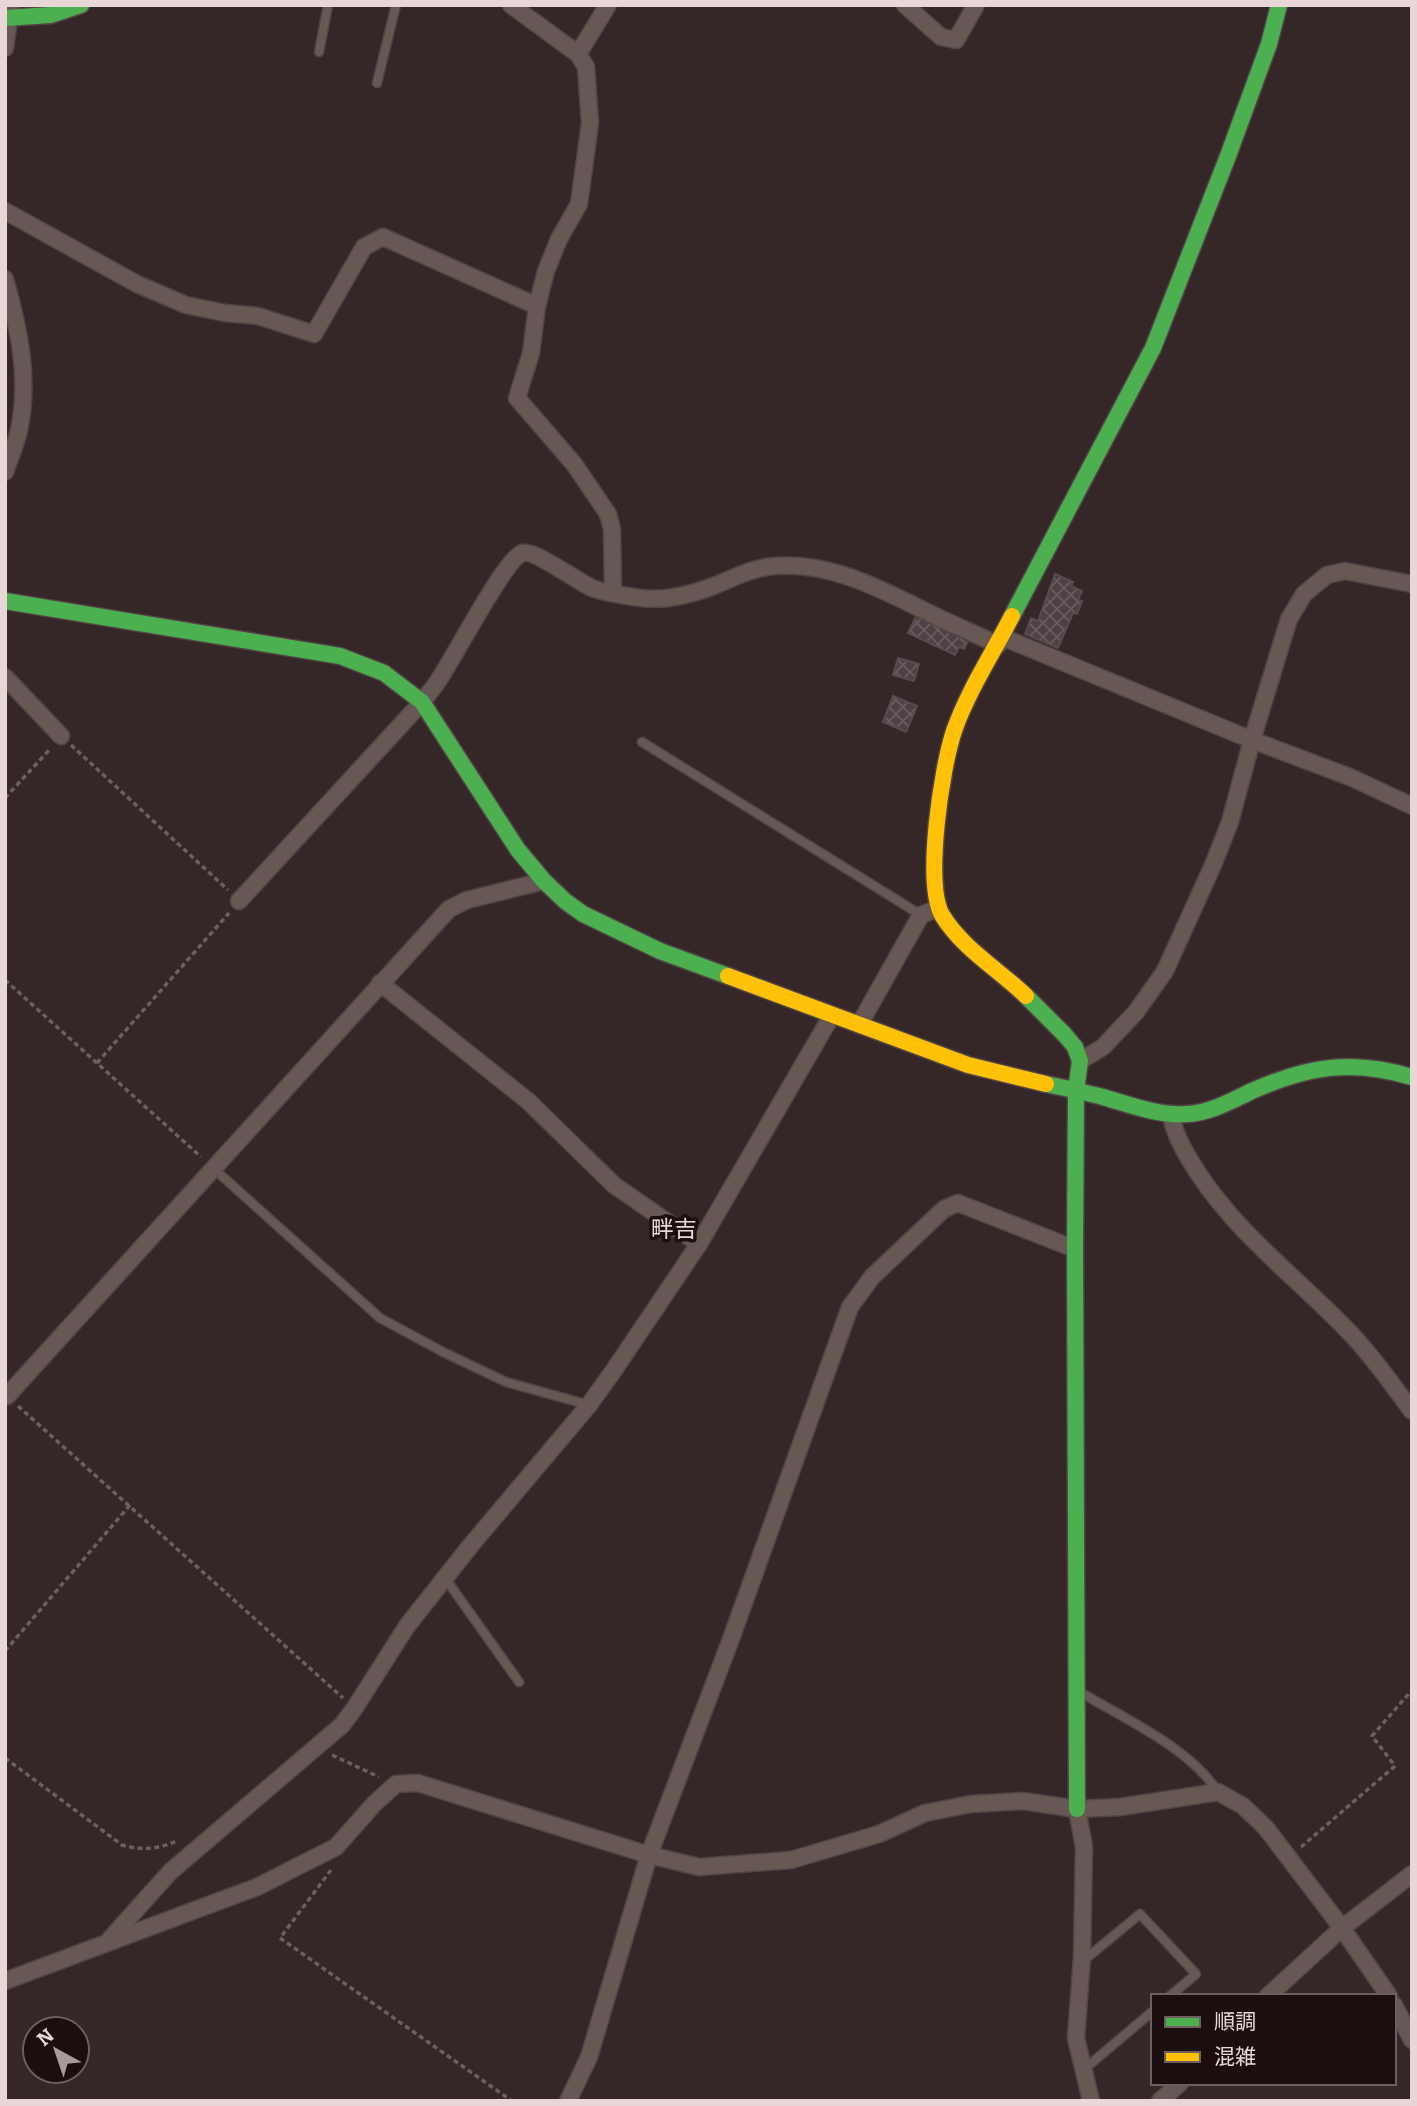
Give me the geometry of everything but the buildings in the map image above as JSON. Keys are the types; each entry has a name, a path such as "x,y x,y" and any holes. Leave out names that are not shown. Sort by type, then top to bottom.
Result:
{"street":[{"path":"5,48 9,14 51,15 81,5"},
{"path":"511,5 578,54 586,67 590,122 579,204 546,271 537,306 531,353 517,398 574,464 608,514 612,529 613,593"},
{"path":"578,54 608,5"},
{"path":"905,5 941,37 957,40 976,5"},
{"path":"1091,2101 1076,2038 1082,1962 1084,1847 1077,1809 1075,1249 1076,1090 1080,1061 1075,1047 1065,1035 1018,989 962,942 939,908 934,863 941,790 954,731 1153,348 1228,156 1269,44 1279,5"},
{"path":"5,211 136,284 186,305 258,316 314,334 364,247 383,237 537,306"},
{"path":"5,279 15,314 23,363 24,396 19,432 5,472"},
{"path":"239,901 422,702 438,681 501,578 522,553 546,561 572,579 594,589 652,600 689,594 739,574 766,567 793,566 835,573 872,584 1000,641 1350,777 1412,806"},
{"path":"1080,1061 1103,1047 1136,1012 1165,971 1230,821 1289,619 1304,594 1327,575 1345,571 1412,584"},
{"path":"5,601 340,656 362,661 391,675 422,702 518,850 544,881 583,914 628,937 968,1066 1171,1115 1191,1114 1221,1106 1295,1074 1329,1065 1385,1068 1412,1077"},
{"path":"5,677 61,736"},
{"path":"7,1396 449,909 467,900 544,881"},
{"path":"859,1025 921,915 939,908"},
{"path":"380,983 528,1101 614,1185 699,1244"},
{"path":"108,1941 170,1872 342,1725 407,1626 444,1578 589,1405 699,1244 832,1015"},
{"path":"1171,1115 1184,1150 1214,1197 1240,1226 1353,1336 1412,1411"},
{"path":"568,2101 589,2057 649,1855 731,1639 850,1307 872,1277 944,1209 958,1203 1075,1249"},
{"path":"5,1981 257,1887 336,1847 374,1804 396,1784 418,1783 649,1855 699,1867 791,1860 879,1834 925,1813 971,1804 1023,1801 1077,1809 1120,1807 1218,1792 1243,1806 1266,1828 1342,1928 1388,1994"},
{"path":"1270,1994 1342,1928 1412,1874"},
{"path":"1396,2009 1412,2040"},
{"path":"1160,2101 1178,2085"}],"lane":[{"path":"320,52 328,5"},
{"path":"377,83 396,5"},
{"path":"642,742 921,915"},
{"path":"213,1168 380,1318 506,1382 589,1405"},
{"path":"444,1578 519,1682"},
{"path":"1077,1690 1185,1755 1208,1776 1218,1792"},
{"path":"1082,1962 1140,1914 1196,1974 1172,1994"},
{"path":"1082,2071 1151,2013"}],"path":[{"path":"5,798 61,736 239,901 97,1063"},
{"path":"5,980 213,1168"},
{"path":"7,1396 354,1709"},
{"path":"5,1651 130,1505"},
{"path":"1289,1858 1395,1766 1372,1736 1412,1690"},
{"path":"314,1747 396,1784"},
{"path":"5,1758 122,1845 141,1850 165,1846 189,1836 208,1839"},
{"path":"336,1847 332,1867 280,1938 512,2101"}],"traffic: fast":[{"path":"5,18 51,15 81,5"},
{"path":"1012,616 1153,348 1228,156 1269,44 1279,5"},
{"path":"5,601 340,656 384,673 422,702 518,850 565,901 583,914 660,951 728,976"},
{"path":"1026,996 1075,1047 1080,1061 1076,1090 1075,1249 1077,1809"},
{"path":"1046,1084 1155,1112 1187,1114 1212,1109 1272,1082 1311,1071 1370,1068 1412,1077"}],"traffic: slow":[{"path":"1012,616 973,687 954,731 940,796 935,877 937,899 942,915 950,927 970,948 1026,996"},
{"path":"728,976 968,1065 1046,1084"}],"district":[{"name":"畔吉","path":"674,1229"}]}
